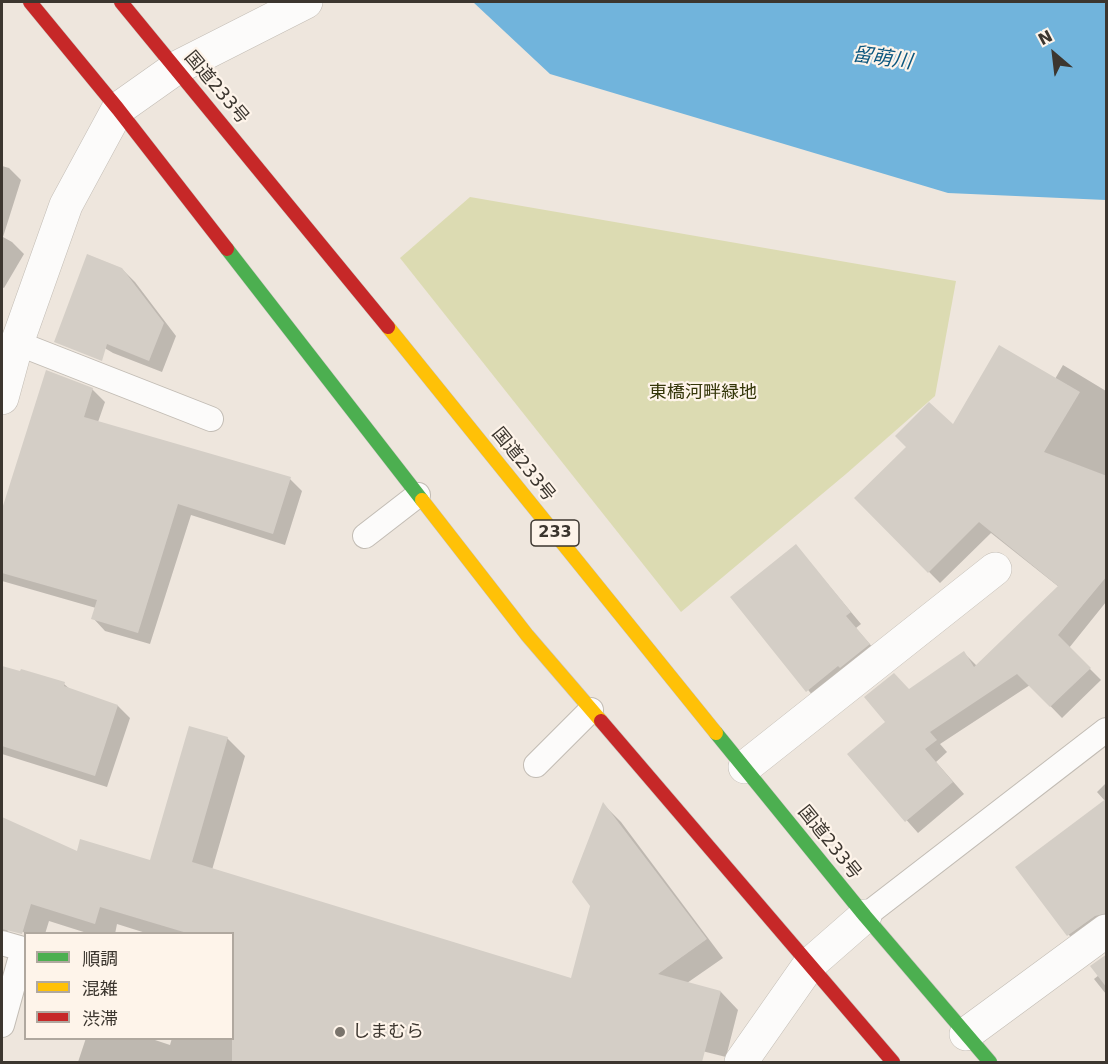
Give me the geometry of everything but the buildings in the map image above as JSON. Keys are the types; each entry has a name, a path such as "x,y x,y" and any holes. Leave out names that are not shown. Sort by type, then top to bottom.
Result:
{"highway":[{"path":"30,2 118,110 527,635 893,1062"},
{"name":"国道233号","path":"121,2 865,916 990,1062"}],"street":[{"path":"2,398 9,341 66,206 118,110 176,68 302,4"},
{"path":"745,767 994,569"},
{"path":"741,1062 809,966 865,916"},
{"path":"966,1034 1107,931"}],"lane":[{"path":"9,341 211,419"},
{"path":"365,536 418,495"},
{"path":"536,765 591,710"},
{"path":"865,916 1107,730"},
{"path":"2,944 23,949 2,1025"}],"green space":[{"name":"東橋河畔緑地","path":"470,197 956,281 935,396 681,612 400,258"}],"water":[{"name":"留萌川","path":"473,2 1106,2 1106,200 948,193 550,74"}],"traffic: fast":[{"path":"227,249 422,500"},
{"path":"716,733 865,916 990,1062"}],"traffic: slow":[{"path":"388,327 716,733"},
{"path":"422,500 527,635 601,721"}],"traffic: jam":[{"path":"30,2 118,109 227,249"},
{"path":"121,2 388,327"},
{"path":"601,721 893,1062"}],"place":[{"name":"しまむら","path":"340,1032"}]}
